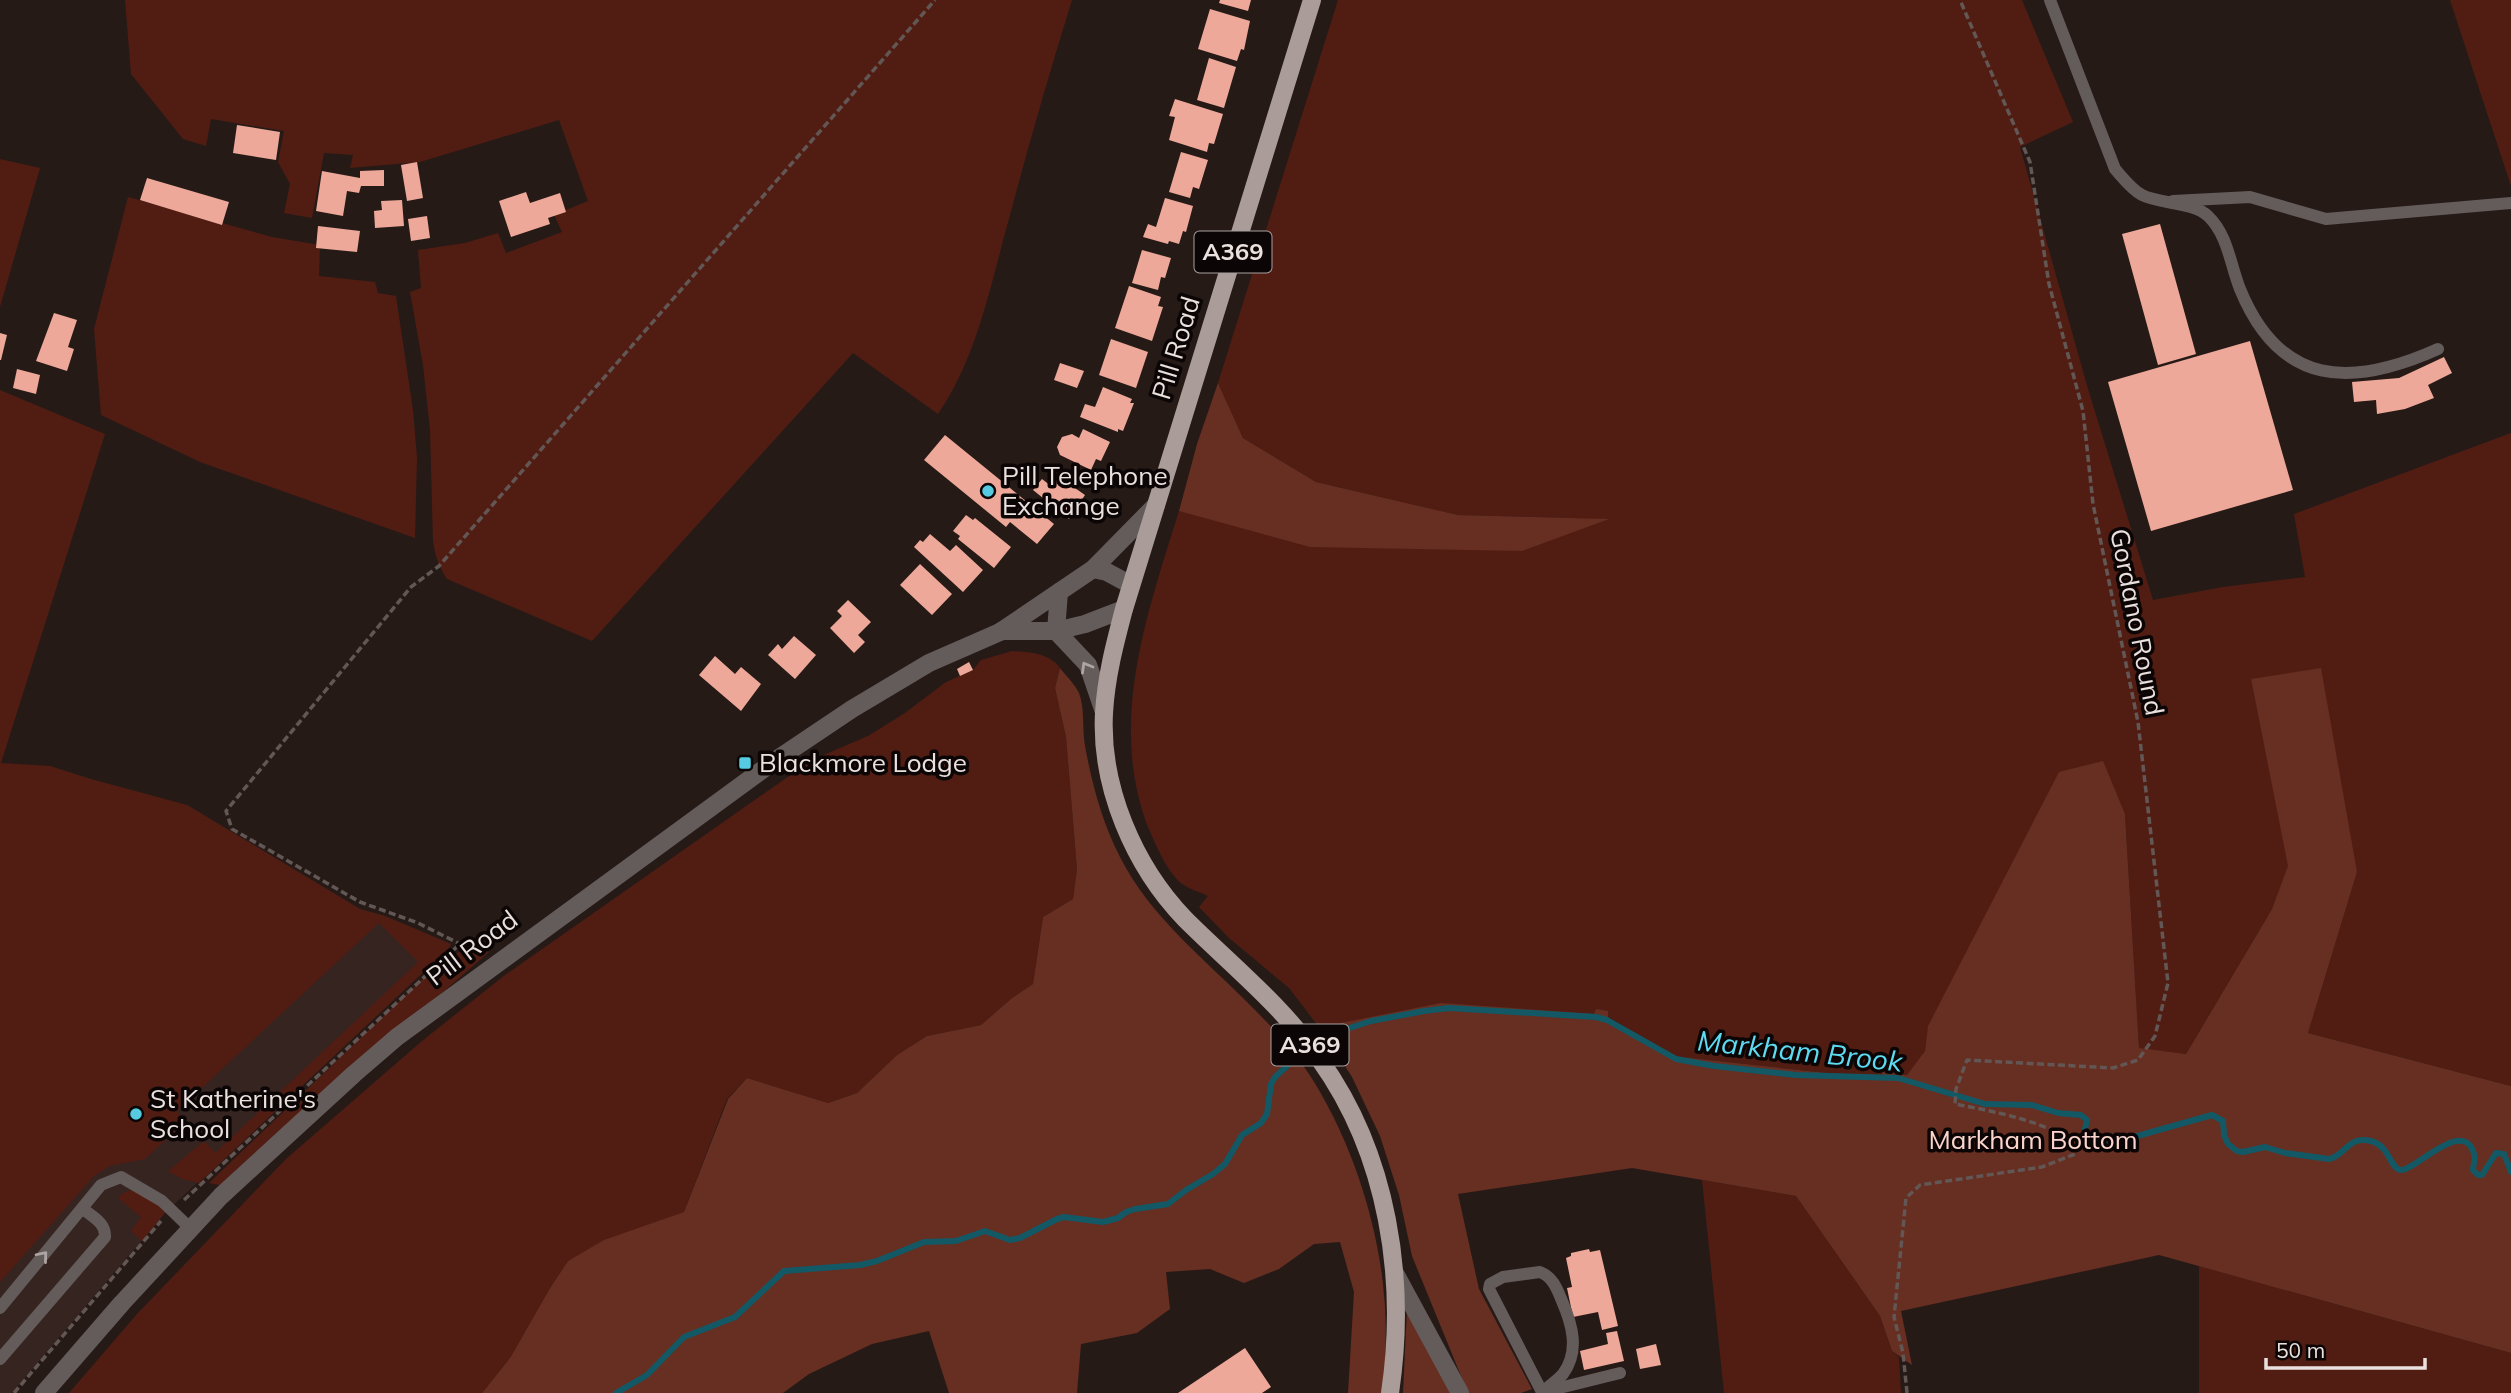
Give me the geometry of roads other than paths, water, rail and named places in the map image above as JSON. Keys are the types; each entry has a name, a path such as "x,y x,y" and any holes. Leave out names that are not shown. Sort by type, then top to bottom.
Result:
{"main road":[{"name":"Pill Road","path":"1156,505 1312,0"},
{"name":"A369","path":"1156,505 1113,650 1104,712 1110,779 1139,857 1156,885 1187,920 1286,1017 1321,1060 1353,1116 1384,1203 1395,1275 1395,1361 1390,1393"}],"street":[{"name":"Pill Road","path":"44,1393 122,1303 221,1196 397,1037 773,762 852,709 929,663 1000,632 1093,569 1132,526 1156,505"},
{"path":"1093,569 1107,572 1131,585"},
{"path":"1059,592 1056,631 1088,665 1104,712"},
{"name":"Pill Road","path":"1000,632 1056,631 1085,624 1124,609"},
{"path":"1395,1275 1460,1393"}],"lane":[{"path":"2050,0 2098,132 2115,169 2143,196 2206,213 2218,228 2251,315 2267,337 2292,359 2322,371 2346,374 2398,366 2438,349"},
{"path":"2165,202 2250,197 2326,219 2511,203"},
{"path":"0,1308 102,1185 121,1177 162,1201 191,1229"},
{"path":"0,1359 104,1237 102,1224 82,1209"},
{"path":"1539,1272 1546,1274 1554,1282 1567,1314 1574,1347 1563,1374 1541,1393 1489,1289 1490,1284 1503,1278 1539,1272"},
{"path":"1541,1393 1620,1373"}],"waterway":[{"name":"Markham Brook","path":"616,1393 647,1375 684,1337 735,1317 784,1271 860,1265 924,1242 956,1241 985,1231 1010,1240 1064,1217 1103,1222 1135,1209 1168,1204 1225,1164 1242,1135 1261,1123 1267,1114 1271,1084 1275,1077 1299,1055 1328,1035 1371,1021 1449,1008 1596,1017 1607,1020 1676,1059 1796,1075 1898,1078 1985,1104 2032,1105 2058,1113 2081,1115 2087,1120 2085,1129 2090,1137 2109,1142 2212,1115 2223,1121 2228,1144 2237,1151 2265,1147 2285,1153 2329,1159 2352,1143 2363,1140 2382,1147 2400,1170 2438,1148 2460,1141 2469,1144 2475,1160 2473,1170 2478,1175 2482,1175 2496,1153 2504,1154 2511,1172"}],"place":[{"name":"Pill Telephone Exchange","path":"988,491"},
{"name":"Blackmore Lodge","path":"745,763"},
{"name":"St Katherine's School","path":"136,1114"}],"park label":[{"name":"Markham Bottom","path":"2033,1140"}]}
